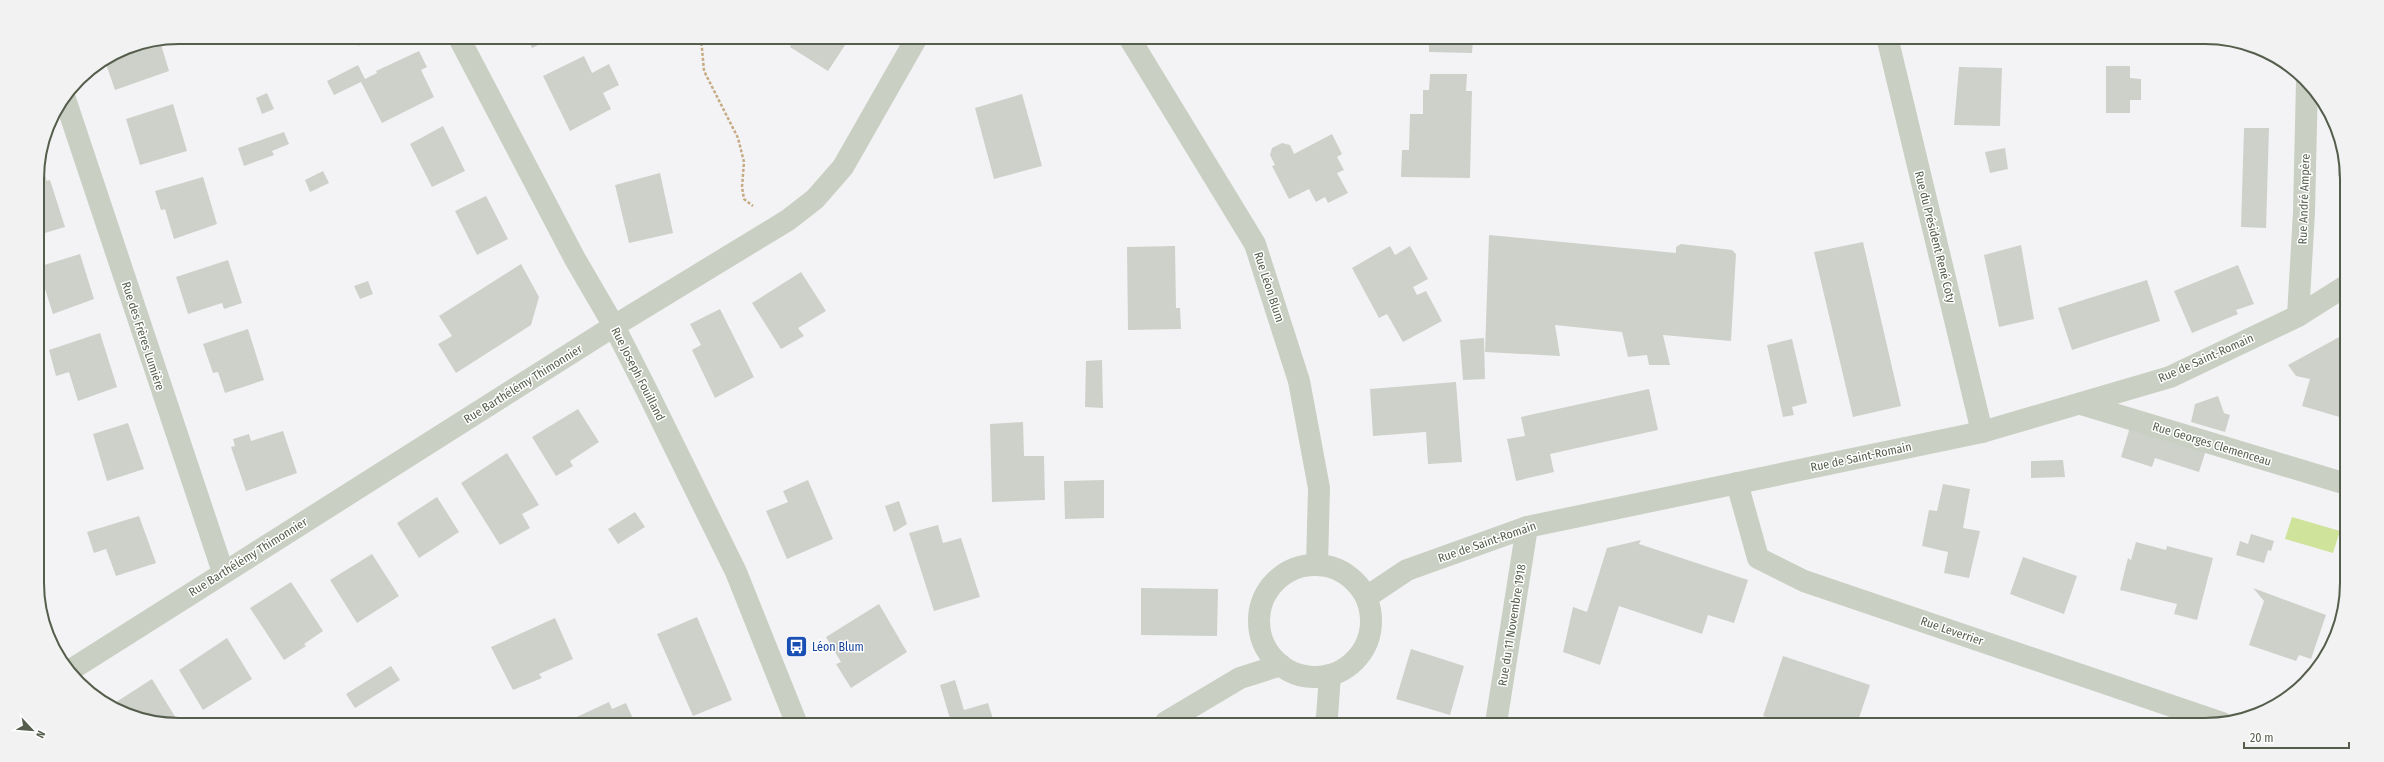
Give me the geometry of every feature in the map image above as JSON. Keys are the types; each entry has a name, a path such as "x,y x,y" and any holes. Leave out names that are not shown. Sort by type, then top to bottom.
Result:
{"street":[{"name":"Rue Joseph Fouilland","path":"462,44 575,259 614,326 736,572 794,718"},
{"name":"Rue Barthélémy Thimonnier","path":"74,668 223,572 614,326 776,227 815,199 843,167 913,44"},
{"name":"Rue Léon Blum","path":"1133,44 1255,244 1299,381 1319,488 1317,565"},
{"name":"Rue du Président René Coty","path":"1889,44 1982,432"},
{"name":"Rue André Ampère","path":"2298,316 2304,212 2307,90"},
{"name":"Rue des Frères Lumière","path":"67,104 223,572"},
{"name":"Rue de Saint-Romain","path":"1368,596 1407,570 1527,527 1982,432 2170,377 2298,316 2340,290"},
{"name":"Rue Georges Clemenceau","path":"2080,404 2340,482"},
{"name":"Rue Leverrier","path":"1737,483 1758,558 1776,568 1811,583 2207,718"},
{"name":"Rue du 11 Novembre 1918","path":"1497,718 1527,527"},
{"path":"1317,565 1334,568 1349,576 1361,586 1368,596 1371,621 1368,639 1360,655 1347,667 1330,675 1313,677 1296,674 1280,665 1270,654 1263,642 1259,624 1261,605 1270,589 1288,573 1299,567 1317,565"},
{"path":"1240,678 1263,642"},
{"path":"1173,718 1240,678 1280,665"},
{"path":"1326,718 1330,675"}],"path":[{"path":"702,44 704,71 738,138 744,162 742,187 744,199 776,227"}],"shaded area":[{"path":"2292,517 2340,531 2333,553 2285,539"}],"building":[{"path":"530,44 540,44 532,48"},
{"path":"792,44 846,44 828,71 790,47"},
{"path":"1429,44 1473,44 1472,53 1429,52"},
{"path":"161,46 169,71 115,90 106,65 127,54"},
{"path":"419,51 427,67 421,70 434,97 382,123 361,82 334,95 327,81 358,65 365,79 377,73 376,71"},
{"path":"584,56 592,73 609,64 619,85 603,93 611,109 570,131 543,76"},
{"path":"2106,66 2130,66 2130,78 2141,79 2141,100 2130,100 2130,113 2106,113"},
{"path":"1959,67 2002,68 2000,126 1954,125"},
{"path":"1430,74 1467,74 1466,91 1472,91 1470,178 1401,177 1402,150 1409,150 1410,114 1423,114 1423,90 1429,90"},
{"path":"267,93 274,109 262,114 256,98"},
{"path":"1022,94 1042,166 994,179 975,108"},
{"path":"173,104 187,151 140,165 126,119"},
{"path":"443,126 465,171 432,187 410,144"},
{"path":"2244,128 2269,128 2266,228 2241,227"},
{"path":"284,132 289,144 272,151 274,155 244,166 238,148"},
{"path":"1332,134 1342,154 1337,157 1344,170 1337,173 1348,193 1328,203 1325,197 1316,202 1309,189 1289,199 1272,166 1275,165 1270,155 1272,148 1282,143 1290,145 1294,154"},
{"path":"2005,148 2008,169 1990,173 1985,152"},
{"path":"2338,159 2340,176 2338,176"},
{"path":"323,171 329,183 310,192 305,180"},
{"path":"44,172 47,181 50,180 65,227 44,233"},
{"path":"660,173 673,233 629,243 615,185"},
{"path":"203,177 217,224 174,239 165,209 161,210 155,191"},
{"path":"486,196 508,239 477,255 455,211"},
{"path":"1489,235 1676,253 1676,247 1681,244 1732,250 1736,254 1731,341 1663,335 1670,365 1649,365 1647,355 1628,357 1622,332 1555,325 1560,356 1485,352"},
{"path":"1863,242 1901,406 1853,417 1814,252"},
{"path":"2021,245 2034,319 1999,327 1984,255"},
{"path":"1175,246 1176,308 1180,308 1181,329 1128,330 1127,247"},
{"path":"1390,246 1395,255 1410,246 1428,279 1413,287 1417,295 1426,291 1442,321 1403,342 1387,314 1379,318 1352,268"},
{"path":"80,254 94,299 53,314 44,286 44,265"},
{"path":"228,260 242,303 224,309 222,303 188,314 176,277"},
{"path":"521,264 539,297 531,325 456,373 438,344 452,336 439,316"},
{"path":"2238,265 2254,304 2236,310 2238,314 2192,333 2174,291"},
{"path":"801,272 826,311 798,328 804,336 781,349 752,303"},
{"path":"2147,280 2160,321 2072,350 2058,308"},
{"path":"368,281 373,294 360,299 354,286"},
{"path":"720,309 754,377 715,398 692,350 701,345 690,324"},
{"path":"248,329 264,380 225,393 218,372 213,373 203,344"},
{"path":"100,333 117,387 78,401 69,372 56,376 49,350"},
{"path":"2340,337 2340,417 2302,406 2310,379 2296,376 2288,365"},
{"path":"1484,338 1485,379 1463,380 1460,340"},
{"path":"1792,339 1807,403 1792,407 1794,415 1783,417 1767,345"},
{"path":"1102,360 1103,408 1085,407 1086,361"},
{"path":"1456,382 1462,462 1428,464 1426,432 1373,436 1370,389"},
{"path":"1649,389 1658,430 1550,454 1554,472 1516,481 1507,439 1525,436 1521,417"},
{"path":"2218,396 2224,413 2230,415 2225,432 2191,422 2195,404"},
{"path":"578,409 599,442 570,461 573,466 556,476 532,437"},
{"path":"1023,422 1024,456 1044,456 1045,500 992,502 990,424"},
{"path":"128,423 144,469 107,481 93,434"},
{"path":"2130,427 2206,450 2199,472 2155,458 2152,467 2121,457"},
{"path":"283,431 297,473 246,491 231,447 235,446 233,439 249,434 251,441"},
{"path":"507,453 539,505 522,514 530,528 500,545 461,483"},
{"path":"2063,460 2065,477 2031,478 2031,461"},
{"path":"808,480 833,539 787,559 766,511 788,502 783,491"},
{"path":"1104,480 1104,518 1065,519 1064,481"},
{"path":"1943,484 1970,489 1963,528 1980,531 1969,578 1944,573 1948,552 1922,546 1929,510 1937,511"},
{"path":"437,497 459,532 419,558 397,523"},
{"path":"899,501 907,524 894,532 885,506"},
{"path":"635,512 645,527 618,544 608,529"},
{"path":"139,516 156,563 116,576 106,549 94,553 87,532"},
{"path":"938,525 943,543 961,538 980,597 934,611 909,533"},
{"path":"2251,534 2274,541 2271,551 2268,550 2264,563 2236,555 2240,541 2248,544"},
{"path":"1641,540 1639,544 1748,580 1734,623 1708,615 1702,634 1619,606 1600,665 1563,652 1573,607 1587,612 1607,548"},
{"path":"2136,542 2166,550 2167,546 2213,558 2197,620 2174,614 2177,604 2120,590 2128,558 2131,560"},
{"path":"372,554 399,596 357,623 330,580"},
{"path":"2023,557 2077,576 2064,614 2010,594"},
{"path":"291,582 323,631 304,644 306,646 284,660 250,608"},
{"path":"1141,588 1218,589 1217,636 1141,635"},
{"path":"2253,588 2326,615 2311,659 2299,655 2296,661 2249,645 2264,601"},
{"path":"879,604 907,652 851,688 836,664 841,662 826,637"},
{"path":"697,617 732,700 693,716 657,634"},
{"path":"555,618 573,659 539,674 542,678 513,690 491,647"},
{"path":"227,638 252,679 203,710 179,670"},
{"path":"1411,649 1464,666 1450,715 1396,699"},
{"path":"1783,656 1870,685 1859,718 1768,718 1763,716"},
{"path":"391,666 400,680 355,708 346,694"},
{"path":"152,679 176,718 161,717 144,713 127,708 116,702"},
{"path":"955,680 964,710 988,703 993,718 950,718 940,685"},
{"path":"609,702 612,709 626,703 633,718 574,718"}],"place":[{"name":"Léon Blum","path":"796,647"}]}
